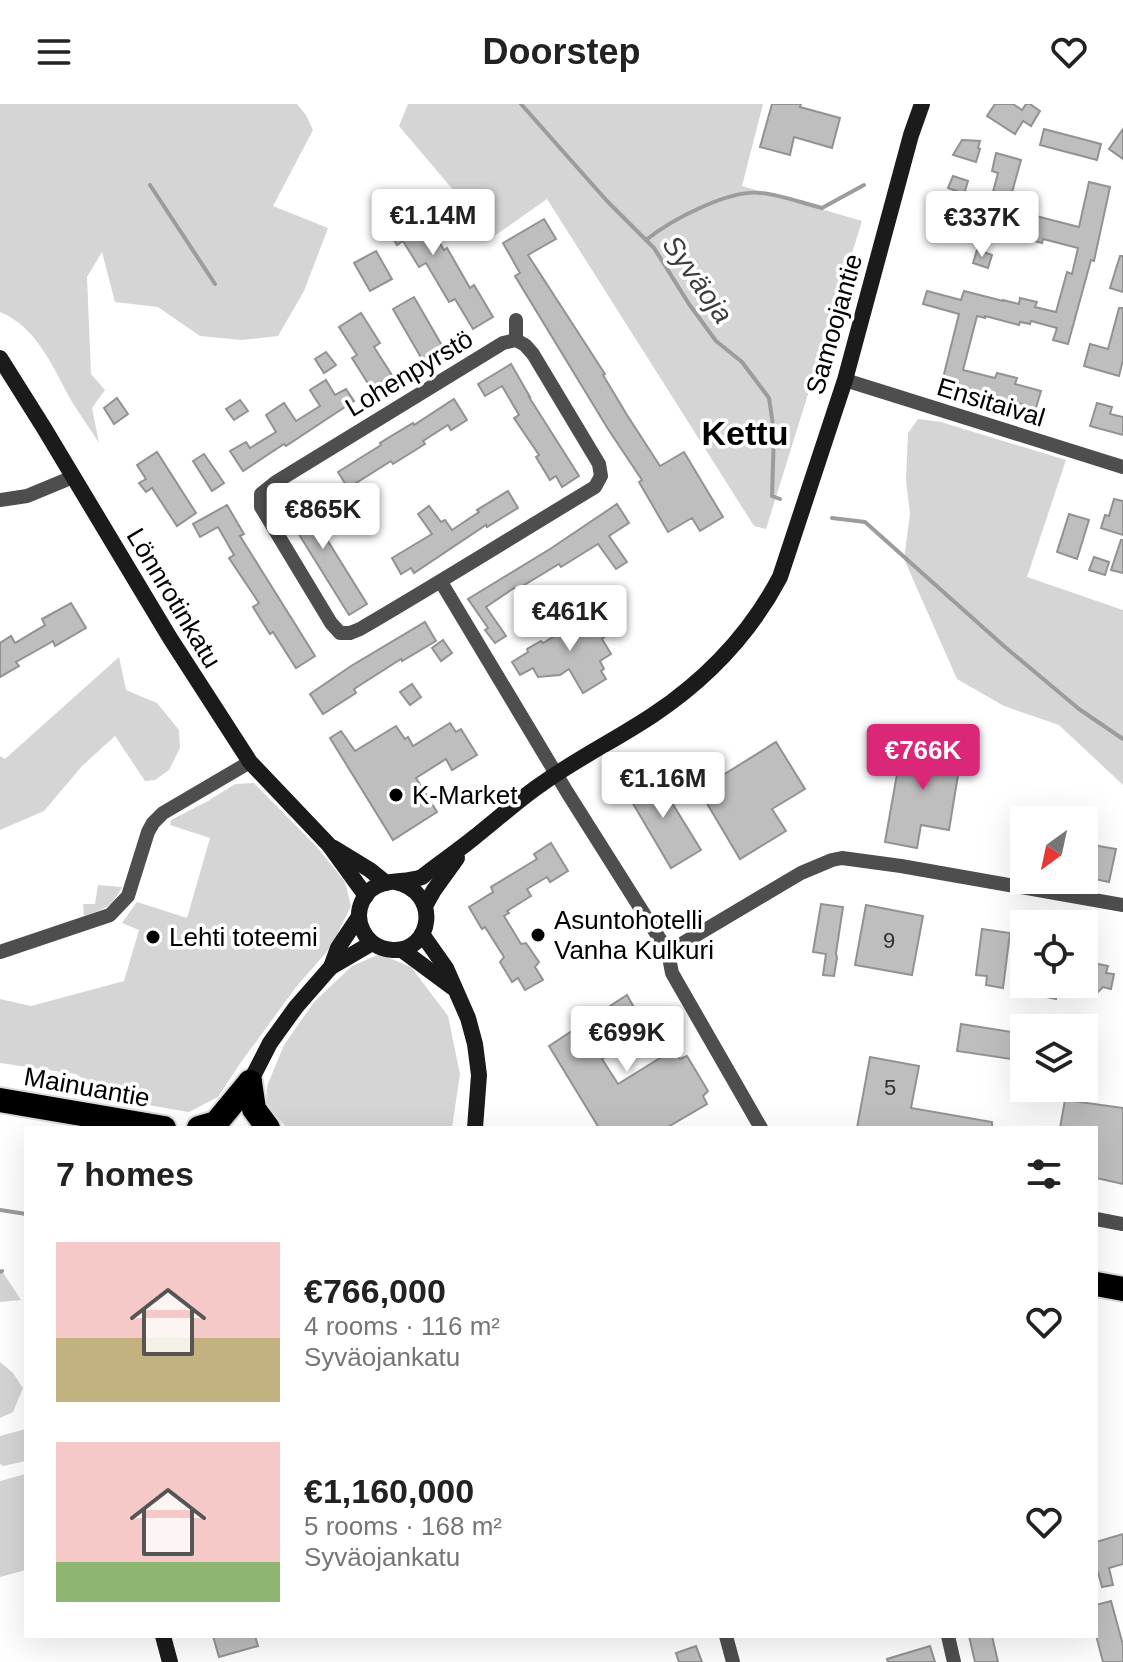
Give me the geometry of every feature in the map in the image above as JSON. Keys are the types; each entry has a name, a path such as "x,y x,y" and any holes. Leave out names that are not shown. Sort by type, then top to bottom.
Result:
{"highway":[{"path":"206,1126 216,1123 250,1082"},
{"path":"250,1082 254,1109 267,1126"},
{"name":"Mainuantie","path":"0,1100 152,1126"},
{"path":"87,1115 119,1126"},
{"path":"1098,1284 1123,1289"}],"street":[{"name":"Samoojantie","path":"390,883 422,877 529,793 684,692 719,662 768,601 780,577 845,380 922,104"},
{"path":"516,320 516,340"},
{"name":"Lohenpyrstö","path":"516,340 533,354 599,464 601,476 595,487 360,629 340,633 261,507 261,494 503,343 516,340"},
{"name":"Lönnrotinkatu","path":"0,358 198,683 250,762 329,845 366,896"},
{"name":"Ensitaival","path":"845,380 1123,467"},
{"path":"0,500 27,496 73,477"},
{"path":"441,582 668,952 672,973 760,1126"},
{"path":"0,952 110,915 128,896 148,832 163,813 250,762"},
{"name":"Samoojantie","path":"425,906 472,839"},
{"name":"Lönnrotinkatu","path":"329,845 390,883"},
{"path":"668,952 801,873 842,858 1123,905"},
{"path":"331,967 338,948 372,889 390,883 412,888 425,906 426,921 422,934 413,944 402,950 388,950 366,937 358,918"},
{"path":"422,934 446,968 468,1018 479,1075 475,1126"},
{"path":"250,1082 270,1043 331,967 372,943"},
{"path":"402,950 453,987"},
{"path":"1098,1219 1123,1224"},
{"path":"164,1638 170,1662"},
{"path":"727,1638 733,1662"},
{"path":"948,1638 954,1662"}],"shaded area":[{"path":"0,104 297,104 313,130 273,206 328,228 304,291 278,336 242,340 200,336 158,307 115,302 102,252 87,277 91,374 105,390 92,408 99,443 35,339 14,319 0,312"},
{"path":"408,104 763,104 742,186 862,221 766,529 754,526 547,199 493,237 399,126"},
{"path":"918,419 941,422 1066,460 1027,577 1123,610 1123,785 1059,725 1004,706 957,679 904,559 910,514 906,480 908,433"},
{"path":"119,657 126,690 157,703 179,730 180,748 169,770 155,780 145,781 115,736 82,766 44,811 0,830 0,756 5,759"},
{"path":"254,783 316,846 345,882 351,906 331,947 296,987 218,1097 189,1112 113,1099 76,1074 0,1063 0,999 31,1006 124,981 139,930 122,923 137,902 187,918 210,838 170,825 171,820 235,784"},
{"path":"98,885 122,887 107,906 84,916 83,904 95,904"},
{"path":"380,954 411,967 448,1016 460,1074 452,1126 285,1126 266,1105 267,1086 284,1045 314,1002 352,966"},
{"path":"0,1269 2,1271 21,1300 0,1302"},
{"path":"0,1362 13,1373 23,1388 13,1412 0,1418"},
{"path":"24,1430 24,1461 0,1464 0,1436"},
{"path":"24,1475 24,1571 0,1577 0,1481"}],"building":[{"path":"772,104 801,104 800,107 840,118 832,148 794,137 790,155 760,147"},
{"path":"995,104 1013,104 1022,110 1030,104 1040,111 1031,126 1023,121 1015,134 987,116"},
{"path":"1044,129 1101,144 1097,160 1040,145"},
{"path":"1123,129 1123,159 1109,149"},
{"path":"962,140 980,141 976,162 953,155"},
{"path":"996,153 1021,160 1008,207 1036,216 1079,227 1089,182 1110,187 1094,261 1091,260 1068,344 1053,340 1057,328 1031,321 1030,324 1020,322 1019,325 977,316 963,370 995,378 997,373 1017,378 1015,384 1041,391 1036,408 942,382 959,314 923,304 927,291 961,300 964,291 1019,304 1020,298 1037,302 1035,307 1056,312 1067,272 1072,274 1078,248 1043,239 1042,243 976,226 982,205 989,207 998,173 992,171"},
{"path":"953,176 968,181 964,194 948,188"},
{"path":"404,192 421,221 425,218 444,250 447,248 470,288 474,285 493,317 473,329 455,299 449,302 426,263 419,267 403,241 397,245 375,209"},
{"path":"544,219 556,239 528,255 660,466 684,452 723,517 700,531 692,518 668,532 639,482 642,480 515,276 520,273 503,243"},
{"path":"977,250 992,255 988,268 973,263"},
{"path":"376,251 392,279 370,291 354,263"},
{"path":"1120,256 1123,256 1123,292 1110,288"},
{"path":"414,297 444,349 423,361 393,309"},
{"path":"1119,308 1123,308 1123,360 1119,376 1084,366 1090,344 1108,349"},
{"path":"361,313 380,343 374,347 395,380 374,393 352,358 357,355 339,327"},
{"path":"326,352 336,365 324,373 315,359"},
{"path":"511,364 579,476 562,487 556,476 550,480 536,457 539,455 514,418 519,415 502,386 485,396 478,384"},
{"path":"326,380 335,395 346,389 354,401 243,471 230,451 246,442 250,448 276,432 266,415 284,403 296,421 320,406 310,390"},
{"path":"117,398 128,414 114,424 104,408"},
{"path":"454,399 467,420 451,430 448,425 423,441 425,444 348,488 338,472"},
{"path":"240,400 248,411 234,420 226,409"},
{"path":"1097,403 1112,407 1110,414 1123,417 1123,435 1090,426"},
{"path":"157,452 196,513 177,526 152,488 146,492 139,483 146,479 137,465"},
{"path":"204,454 224,483 212,491 193,461"},
{"path":"315,488 322,500 308,509 367,604 349,615 282,507"},
{"path":"508,491 518,508 486,525 414,573 411,568 401,574 392,558 432,534 418,514 429,506 441,522 445,520 452,530"},
{"path":"1114,499 1123,501 1123,535 1101,528"},
{"path":"617,504 629,523 609,536 627,562 616,569 598,544 561,567 559,564 516,590 514,588 486,607 506,636 495,643 468,599"},
{"path":"227,505 244,534 240,536 315,656 296,668 253,607 259,603 229,558 234,555 218,527 200,537 193,524"},
{"path":"1069,514 1089,520 1077,559 1057,552"},
{"path":"1123,540 1123,573 1111,570"},
{"path":"1094,557 1109,562 1105,575 1089,570"},
{"path":"71,603 86,628 55,646 53,641 16,662 19,666 0,677 0,643 11,636 15,643 45,625 42,619"},
{"path":"588,610 611,654 600,661 606,679 583,693 569,669 560,675 538,677 533,668 520,675 512,662 528,652 527,649 561,632 559,627"},
{"path":"425,622 436,641 354,689 356,693 323,714 310,694"},
{"path":"443,640 452,653 441,661 432,648"},
{"path":"412,684 421,697 410,705 400,692"},
{"name":"K-Market","path":"450,723 456,732 461,729 477,755 452,770 446,759 416,778 437,812 393,840 330,738 341,731 355,751 396,726 413,746"},
{"path":"903,740 962,751 949,830 921,825 917,848 885,842"},
{"path":"776,742 805,789 772,809 786,831 740,859 699,790"},
{"path":"653,772 701,850 671,868 625,790"},
{"path":"551,843 568,871 550,882 547,877 527,889 531,896 504,916 521,944 526,943 539,962 535,967 543,980 525,990 518,978 512,982 500,962 504,957 469,907 493,892 491,887 537,859 534,854"},
{"path":"1098,846 1116,849 1109,882 1098,880"},
{"path":"821,904 843,907 834,976 823,975 826,954 813,952"},
{"path":"866,905 923,916 912,975 855,965"},
{"path":"982,929 1010,933 1003,988 986,985 987,976 976,975"},
{"path":"1098,964 1108,966 1106,973 1114,974 1111,989 1103,987 1098,992"},
{"path":"627,995 640,1018 646,1017 653,1030 602,1059 618,1084 673,1050 680,1059 687,1056 708,1091 703,1096 707,1104 669,1126 598,1126 549,1046"},
{"path":"961,1024 1010,1032 1010,1059 957,1051"},
{"path":"870,1057 919,1066 911,1108 992,1122 992,1126 857,1126"},
{"path":"1065,1102 1123,1108 1123,1184 1098,1178 1098,1126 1060,1126"},
{"path":"1123,1534 1123,1564 1109,1568 1113,1585 1102,1587 1098,1572 1098,1541"},
{"path":"1111,1601 1123,1645 1123,1662 1103,1662 1097,1638 1098,1604"},
{"path":"214,1638 256,1638 258,1646 219,1657"},
{"path":"969,1638 992,1638 998,1662 975,1662"},
{"path":"696,1646 702,1662 679,1662 676,1653"},
{"path":"930,1646 935,1662 888,1662 887,1659"}],"waterway":[{"name":"Syväoja","path":"521,104 607,201 654,248 716,341 742,362 769,398 774,432 772,496 780,499"},
{"path":"150,185 215,284"},
{"path":"646,240 685,215 733,196 769,194 822,208 864,185"},
{"name":"Syväoja","path":"832,518 865,522 1005,647 1079,709 1123,739"},
{"path":"0,1210 24,1214"}],"place":[{"name":"K-Market","path":"396,795"},
{"name":"Asuntohotelli Vanha Kulkuri","path":"538,935"},
{"name":"Lehti toteemi","path":"153,937"}],"district":[{"name":"Kettu","path":"745,433"}]}
